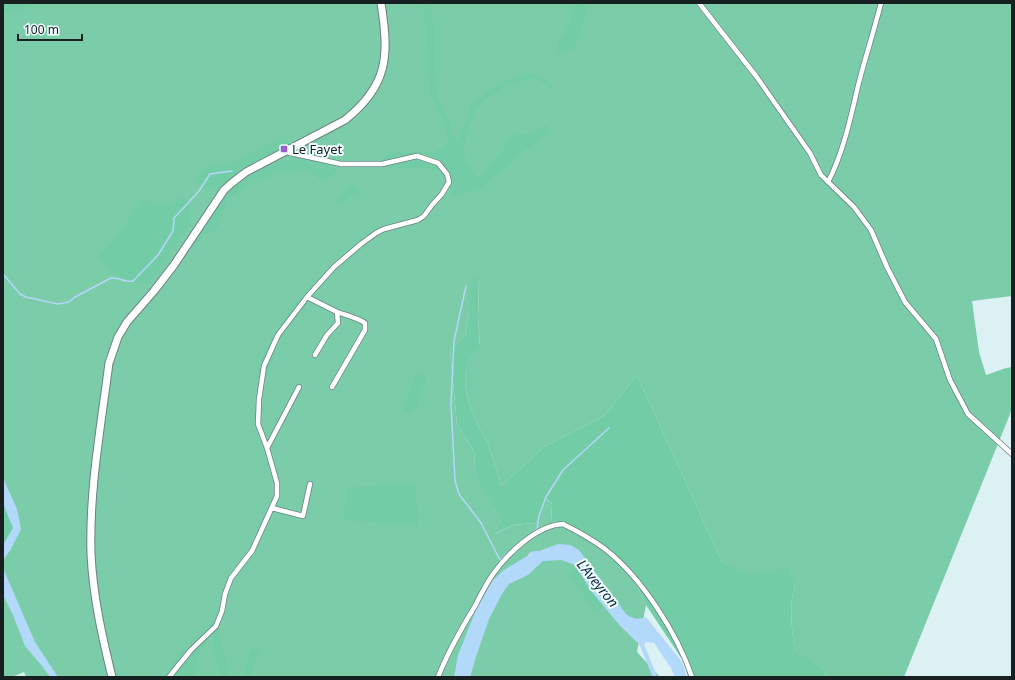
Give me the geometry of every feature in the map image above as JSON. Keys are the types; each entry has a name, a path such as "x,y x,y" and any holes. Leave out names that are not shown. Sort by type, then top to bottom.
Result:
{"street":[{"path":"112,677 97,614 93,577 91,532 96,465 109,363 113,347 127,322 174,265 224,190 246,172 346,120 357,111 375,89 384,62 386,44 381,3"},
{"path":"699,3 756,76 806,147 821,175 854,207 871,230 887,267 905,302 936,339 950,380 968,414 1012,454"},
{"path":"828,182 834,171 854,106 881,3"},
{"path":"169,677 191,650 216,626 222,611 225,594 231,578 252,551 277,496 277,483 267,448 258,424 259,399 264,366 278,335 307,297 334,267 361,244 384,228 418,220 424,216 442,194 448,182 447,174 438,163 417,156 382,164 341,164 286,152"},
{"path":"307,297 337,312 365,323 365,330 332,387"},
{"path":"315,355 327,335 338,324 337,312"},
{"path":"267,448 298,387"},
{"path":"272,508 303,516 310,484"},
{"path":"438,677 448,654 493,574 510,554 530,538 546,528 556,524 563,524 604,549 625,566 652,601 670,628 686,660 692,677"}],"green space":[{"path":"3,3 1012,3 1012,296 972,301 979,352 986,375 1012,367 1012,409 904,677 825,677 826,669 795,653 791,610 795,584 750,577 722,562 637,375 604,416 544,447 501,486 487,440 484,439 469,404 466,392 465,380 467,368 471,356 480,345 478,318 479,277 465,336 450,350 457,424 474,451 475,470 496,511 504,520 497,527 495,534 513,525 536,523 546,499 552,504 551,521 558,522 602,545 630,570 646,605 637,652 660,677 26,677 24,672 12,677 3,677"},
{"path":"3,3 37,3 3,14"},
{"path":"423,3 429,3 435,31 435,70 438,99 450,122 454,138 457,141 471,106 499,83 529,72 548,81 553,86 551,88 539,80 532,79 516,81 485,99 473,115 463,146 466,163 478,179 502,151 511,136 531,133 545,125 550,129 546,136 519,154 505,169 495,175 480,189 453,196 449,174 436,169 379,167 388,152 435,152 448,143 446,127 430,95"},
{"path":"575,3 586,3 584,24 574,48 557,55 559,42 569,25"},
{"path":"286,136 290,144 239,169 217,191 195,183 206,167 229,163"},
{"path":"294,159 323,163 339,169 327,180 322,181 311,172 288,170 251,183 227,199 218,227 192,245 224,197 242,178 277,162"},
{"path":"351,185 362,191 359,194 350,195 347,201 339,205 336,202"},
{"path":"184,196 189,203 191,224 148,284 133,281 112,273 110,267 98,258 125,227 141,198 165,206"},
{"path":"479,276 478,318 480,346 471,357 467,368 465,380 466,392 469,404 484,439 487,440 501,486 544,447 604,416 637,375 722,562 751,575 787,567 795,584 791,610 795,652 826,669 825,677 688,677 684,662 646,605 630,570 602,545 558,522 551,521 552,504 547,499 536,523 513,525 494,534 497,527 503,520 483,490 475,470 474,451 457,424 450,350 465,336 469,315 471,279"},
{"path":"303,293 305,295 306,306 276,345 268,376 258,374 264,352 283,321"},
{"path":"417,372 426,378 417,406 409,415 403,407"},
{"path":"415,482 418,525 343,520 347,488"},
{"path":"3,503 13,528 3,545"},
{"path":"577,567 592,592 605,607 594,611 570,575"},
{"path":"216,617 229,677 221,677 209,625"},
{"path":"209,638 199,656 195,677 164,677 183,649"},
{"path":"251,648 259,652 250,677 244,677"}],"water":[{"path":"3,478 17,509 21,529 4,559 3,564 3,545 13,528 3,503"},
{"name":"L'Aveyron","path":"558,544 570,545 579,550 626,614 636,618 646,617 682,662 687,677 675,677 671,668 654,643 646,642 640,645 621,627 592,592 575,565 561,560 543,561 528,575 509,584 489,619 470,677 454,677 458,655 476,610 493,580 504,570 527,556 530,552 539,551"},
{"path":"3,568 35,642 58,677 50,677 25,646 4,597"}],"waterway":[{"path":"3,274 20,294 26,297 58,304 69,302 75,297 111,278 133,281 158,255 173,231 174,218 199,191 210,174 232,171"},
{"path":"466,286 454,341 451,405 455,481 459,494 481,523 500,560 511,550"},
{"path":"532,533 537,529 539,516 546,497 563,470 609,428"},
{"path":"640,640 655,677"}],"place":[{"name":"Le Fayet","path":"284,149"}]}
